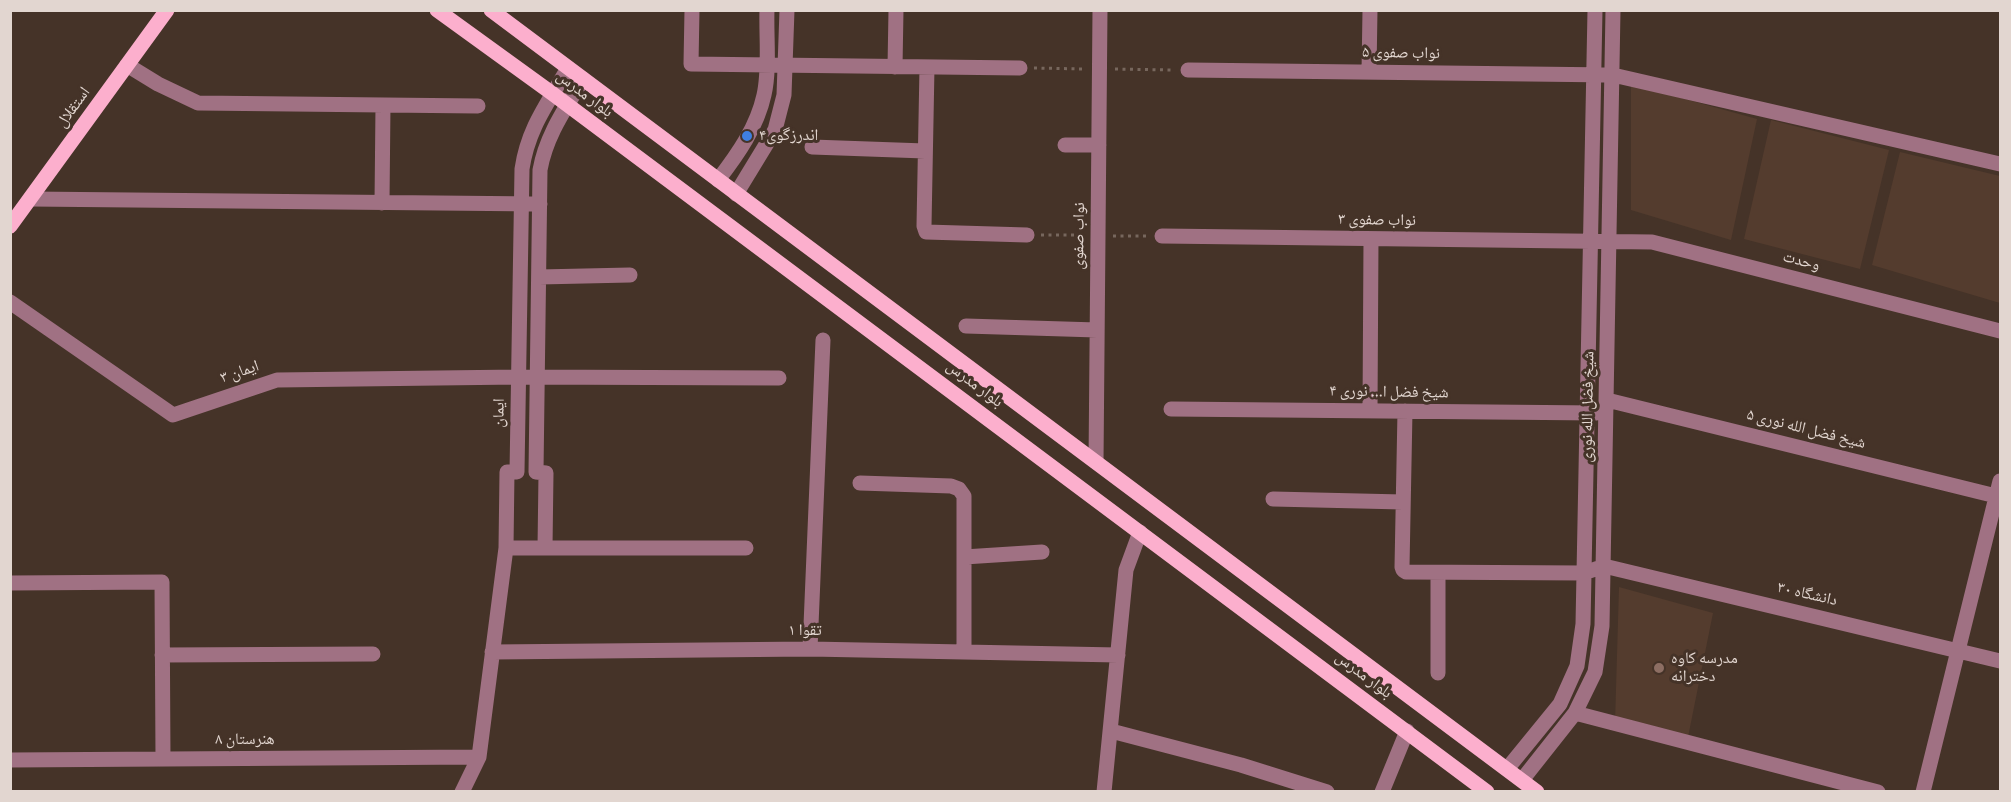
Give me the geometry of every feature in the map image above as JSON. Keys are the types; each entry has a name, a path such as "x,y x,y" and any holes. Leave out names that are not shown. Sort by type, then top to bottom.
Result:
{"main road":[{"name":"استقلال","path":"10,226 167,10"},
{"name":"بلوار مدرس","path":"437,10 568,105 1487,792"},
{"name":"بلوار مدرس","path":"491,10 1537,792"}],"street":[{"path":"692,10 691,64 1020,68"},
{"path":"718,180 738,154 754,125 765,94 766,10"},
{"path":"736,194 774,130 784,95 787,10"},
{"path":"895,67 896,10"},
{"name":"نواب صفوی","path":"1096,462 1100,10"},
{"path":"1369,72 1370,10"},
{"name":"شیخ فضل الله نوری","path":"1507,769 1560,704 1577,666 1583,624 1589,413 1595,10"},
{"name":"شیخ فضل الله نوری","path":"1522,780 1575,713 1595,672 1602,626 1613,10"},
{"path":"127,65 158,84 198,103 478,106"},
{"path":"927,67 924,226 926,232 1027,235"},
{"name":"ایمان","path":"518,472 522,169 525,147 534,126 568,68"},
{"name":"نواب صفوی ۵","path":"1188,70 1612,75 2001,164"},
{"path":"536,472 540,170 543,152 550,134 582,79"},
{"path":"382,203 383,105"},
{"path":"1065,145 1099,145"},
{"path":"812,147 925,151"},
{"path":"30,199 540,204"},
{"name":"نواب صفوی ۳","path":"1162,236 1592,241"},
{"path":"1370,411 1371,238"},
{"name":"وحدت","path":"1592,241 1652,242 2001,331"},
{"path":"538,277 630,275"},
{"name":"ایمان ۳","path":"10,302 173,415 277,380 519,377"},
{"path":"966,326 1097,330"},
{"path":"810,649 823,340"},
{"path":"519,377 779,378"},
{"name":"شیخ فضل ا... نوری ۴","path":"1171,409 1589,413 1607,406"},
{"name":"شیخ فضل‌ الله نوری ۵","path":"1607,406 1999,491"},
{"path":"1405,411 1402,570 1438,573 1584,573 1604,566"},
{"path":"462,792 479,757 506,548 507,472 546,473 545,548"},
{"path":"860,483 951,486 959,489 964,496 964,652"},
{"path":"1923,792 1999,491"},
{"path":"1274,499 1403,502"},
{"path":"1104,792 1126,570 1140,532"},
{"path":"506,548 746,548"},
{"path":"964,557 1042,552"},
{"name":"دانشگاه ۳۰","path":"1604,566 2001,660"},
{"path":"1438,573 1438,673"},
{"path":"10,583 162,582 162,759"},
{"name":"تقوا ۱","path":"492,652 810,649 1118,654"},
{"path":"162,655 373,654"},
{"path":"1575,713 1878,792"},
{"path":"1111,731 1241,765 1327,792"},
{"path":"1382,792 1407,731"},
{"name":"هنرستان ۸","path":"11,764 162,759 479,757"}],"shaded area":[{"path":"1631,84 1757,119 1731,240 1631,210"},
{"path":"1771,120 1889,150 1860,269 1744,239"},
{"path":"1900,152 2000,176 2000,303 1872,265"},
{"name":"مدرسه کاوه دخترانه","path":"1619,587 1713,613 1687,742 1615,723"}],"place":[{"name":"اندرزگوی۴","path":"747,136"},
{"name":"مدرسه کاوه دخترانه","path":"1659,668"}]}
